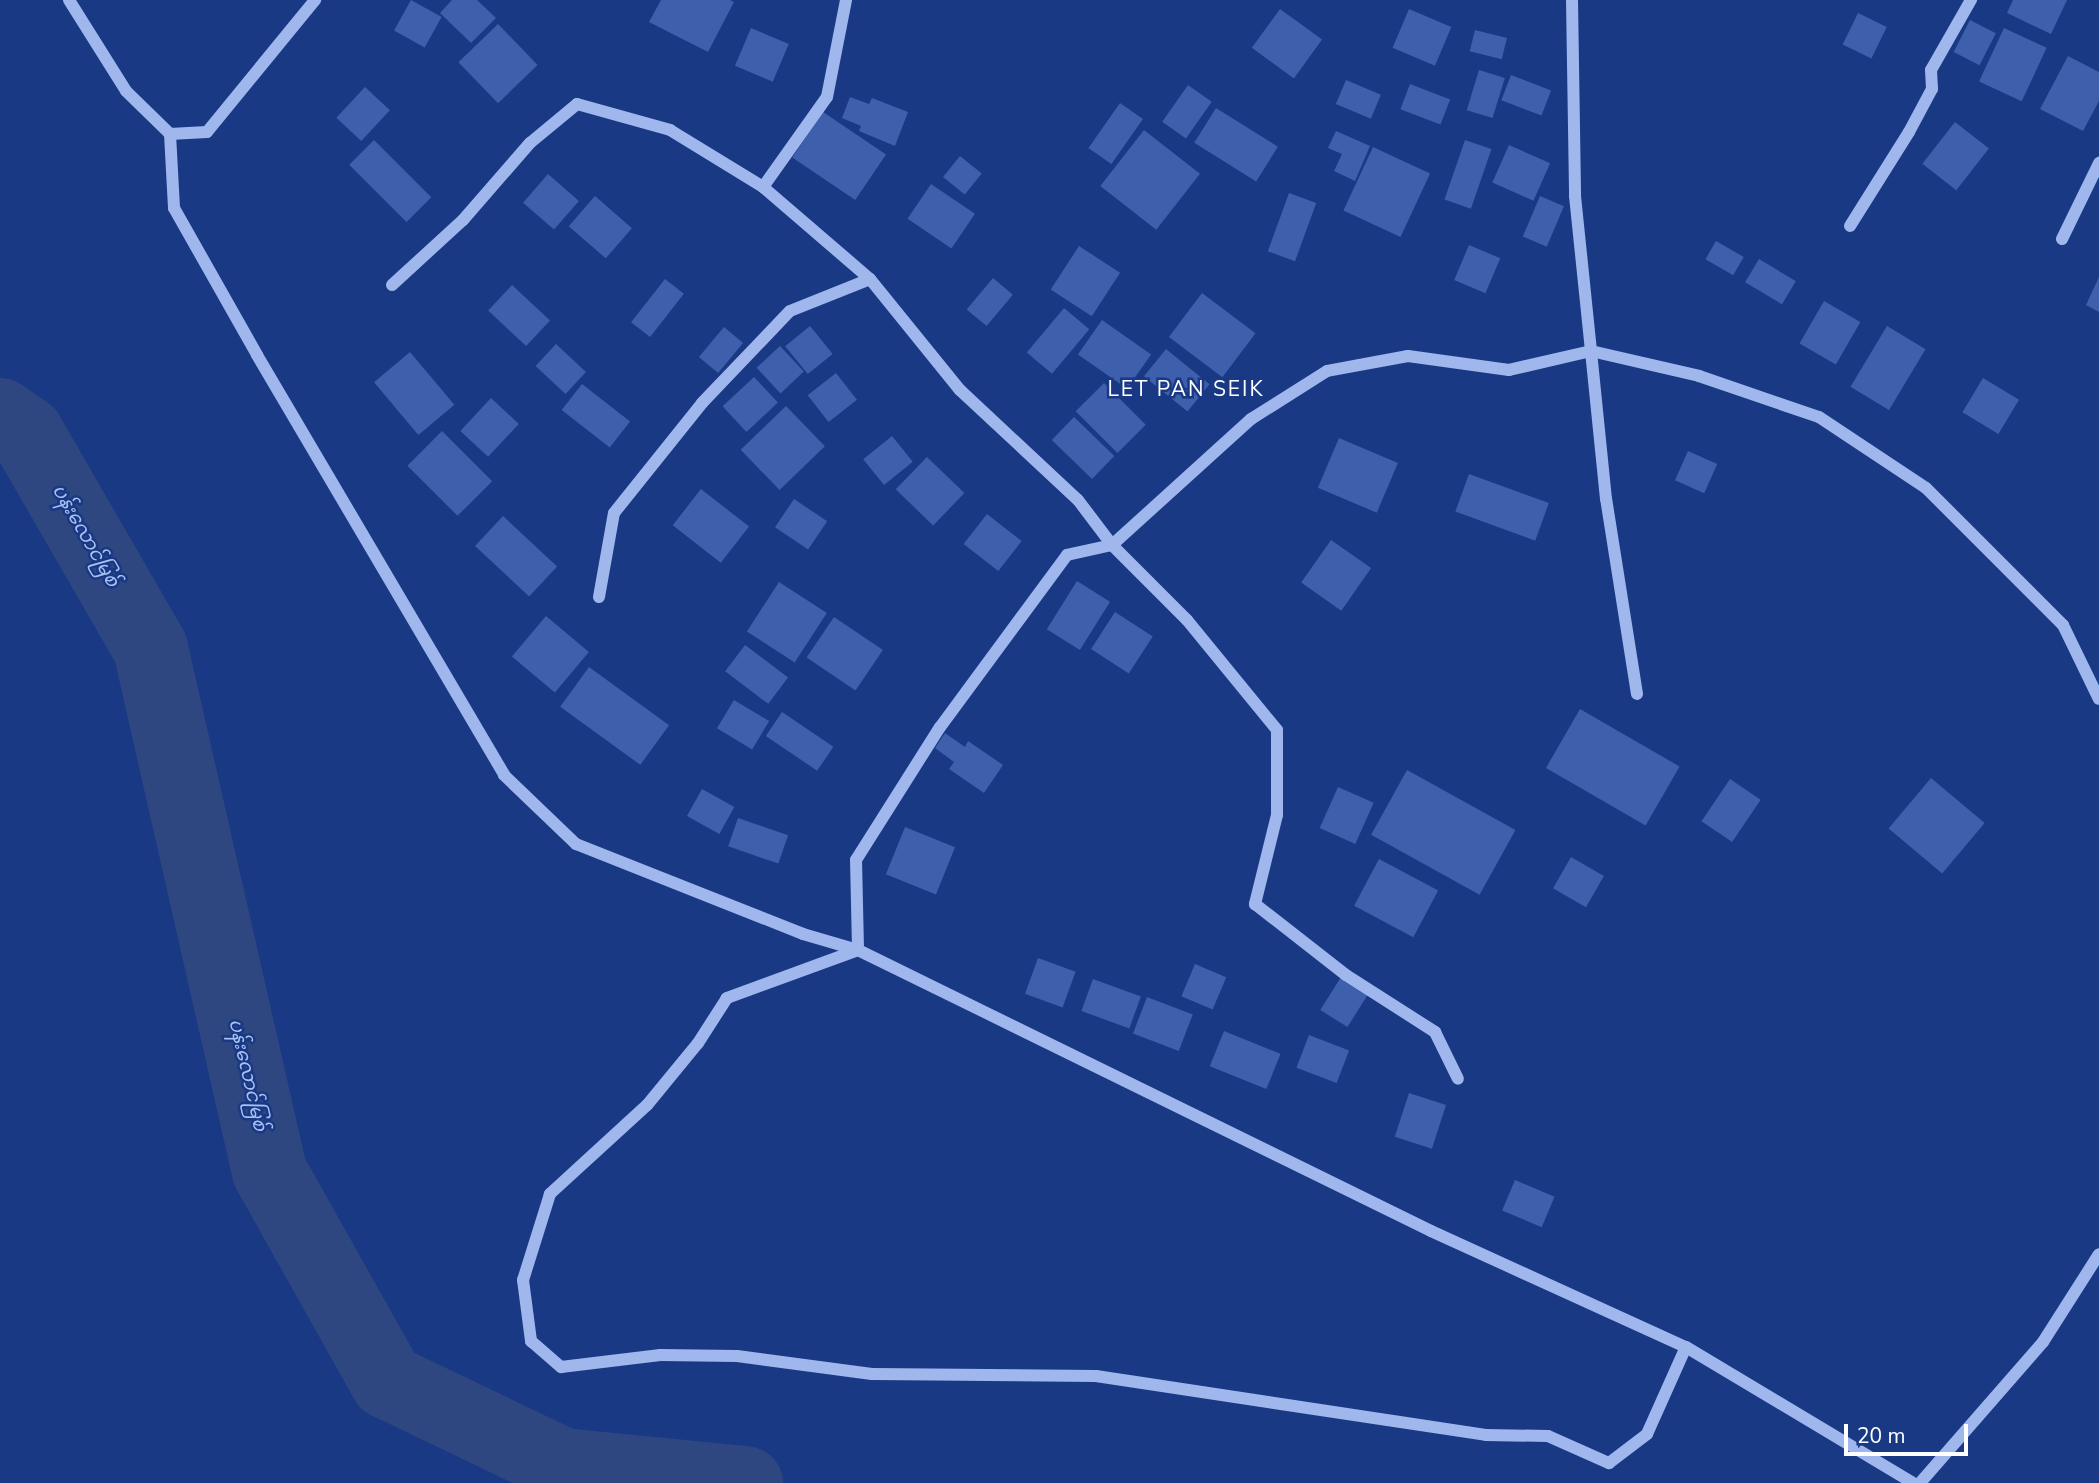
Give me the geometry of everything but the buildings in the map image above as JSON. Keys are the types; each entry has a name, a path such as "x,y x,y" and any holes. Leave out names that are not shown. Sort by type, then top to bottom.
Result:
{"street":[{"path":"69,0 126,90 170,134 174,208 504,775 576,844 803,934 858,950 1431,1231 1686,1347 1913,1483"},
{"path":"170,134 207,132 316,0"},
{"path":"763,187 827,97 846,0"},
{"path":"1572,0 1575,196 1606,499 1636,694"},
{"path":"1850,226 1909,132 1932,89 1931,70 1971,0"},
{"path":"391,285 463,220 530,143 577,104 670,130 763,187 870,279 960,390 1078,500 1112,545 1188,620 1277,730 1277,816 1255,904 1346,975 1435,1032 1458,1079"},
{"path":"2062,239 2099,163"},
{"path":"599,597 614,513 702,403 790,311 870,279"},
{"path":"858,950 856,860 940,727 1067,555 1112,545 1251,419 1327,370 1408,356 1509,370 1591,351 1699,376 1819,416 1926,488 2063,625 2099,699"},
{"path":"858,950 727,998 698,1043 647,1105 550,1194 523,1280 531,1341 561,1367 660,1356 737,1356 872,1374 1096,1376 1486,1435 1548,1436 1609,1463 1647,1434 1686,1347"},
{"path":"1920,1483 2043,1342 2099,1254"}],"waterway":[{"name":"ပန်းလောင်မြစ်","path":"0,415 26,433 150,648 269,1171 387,1381 562,1465 745,1483"}],"district":[{"name":"LET PAN SEIK","path":"1186,389"}]}
